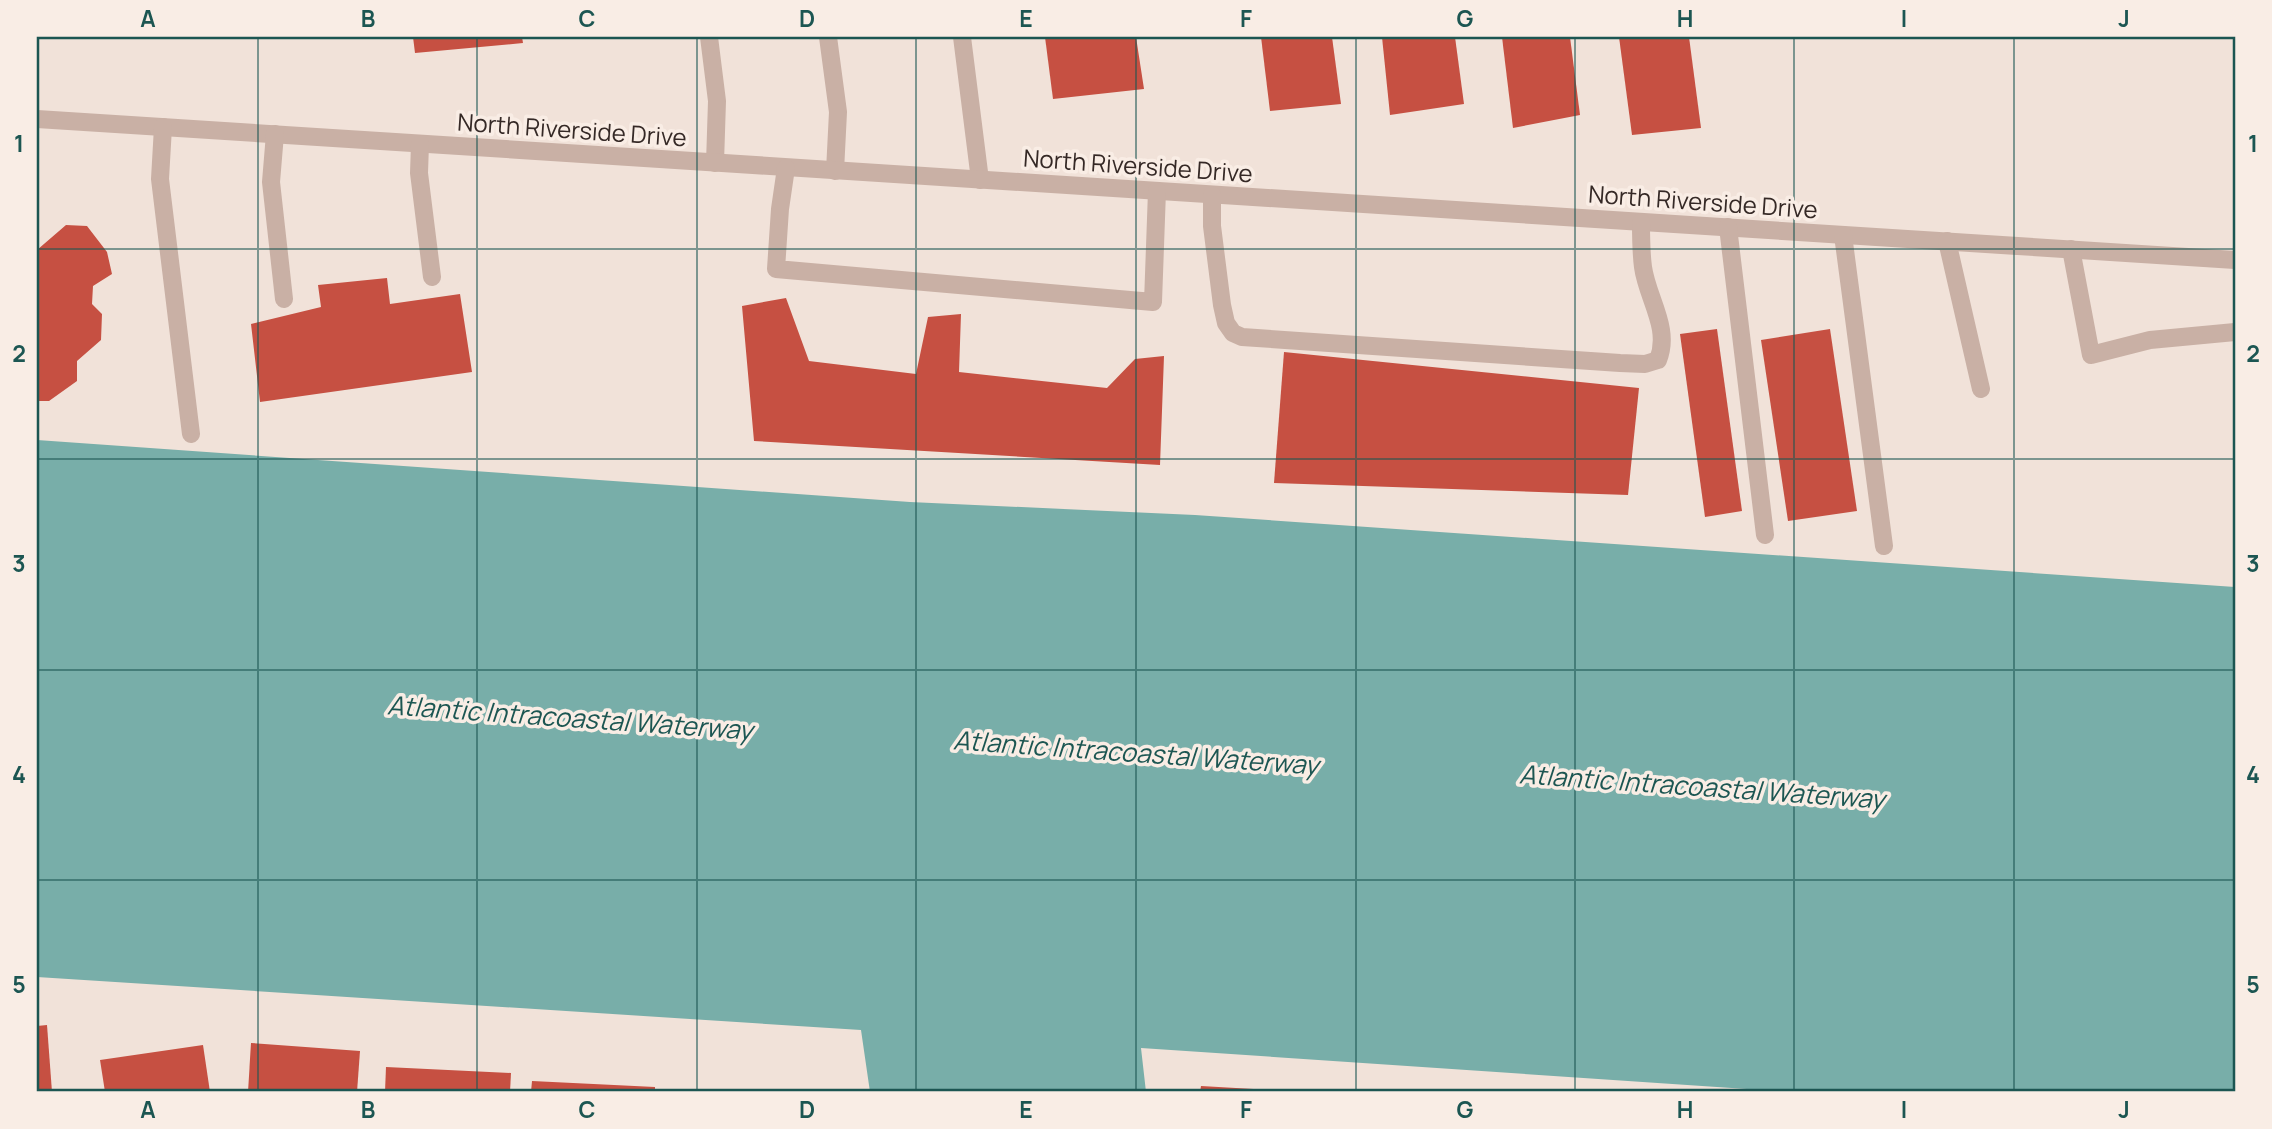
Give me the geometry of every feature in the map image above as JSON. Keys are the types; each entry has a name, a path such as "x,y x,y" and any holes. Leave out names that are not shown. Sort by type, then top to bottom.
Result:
{"street":[{"path":"709,37 717,101 715,163"},
{"path":"828,37 838,112 835,171"},
{"path":"962,37 980,180"},
{"name":"North Riverside Drive","path":"37,119 2235,260"},
{"path":"163,127 160,179 191,434"},
{"path":"275,134 271,182 284,299"},
{"path":"420,144 419,173 432,277"},
{"path":"786,167 776,269 1153,302 1157,191"},
{"path":"1212,195 1212,226 1222,305 1226,323 1233,333 1242,337 1645,364 1658,359 1663,348 1658,311 1643,269 1641,222"},
{"path":"1728,227 1765,535"},
{"path":"1843,235 1884,547"},
{"path":"1947,242 1981,389"},
{"path":"2071,249 2091,355 2150,340 2235,332"}],"water":[{"name":"Atlantic Intracoastal Waterway","path":"37,440 910,502 1195,515 2235,587 2235,1092 1791,1092 1141,1048 1146,1092 870,1092 861,1030 37,977"}],"building":[{"path":"413,37 522,37 523,43 415,53"},
{"path":"1045,37 1136,37 1144,89 1053,99"},
{"path":"1261,37 1332,37 1341,104 1270,111"},
{"path":"1382,37 1455,37 1464,104 1390,115"},
{"path":"1502,37 1570,37 1580,115 1513,128"},
{"path":"1619,37 1689,37 1701,128 1632,135"},
{"path":"66,225 87,226 107,252 112,274 93,286 92,304 102,314 101,340 77,361 77,381 49,401 37,401 37,250"},
{"path":"387,278 390,304 460,294 472,372 260,402 251,324 321,307 318,285"},
{"path":"786,298 809,361 916,374 928,317 961,314 959,372 1107,388 1135,359 1164,356 1160,465 754,441 742,306"},
{"path":"1717,329 1742,511 1705,517 1680,334"},
{"path":"1830,329 1857,511 1788,521 1761,340"},
{"path":"1284,352 1639,388 1628,495 1274,483"},
{"path":"47,1025 52,1092 37,1092 37,1026"},
{"path":"251,1043 360,1051 357,1092 248,1092"},
{"path":"203,1045 210,1092 105,1092 100,1060"},
{"path":"386,1067 511,1073 510,1092 385,1092"},
{"path":"532,1081 655,1087 655,1092 531,1092"},
{"path":"1201,1086 1271,1090 1200,1092"}]}
